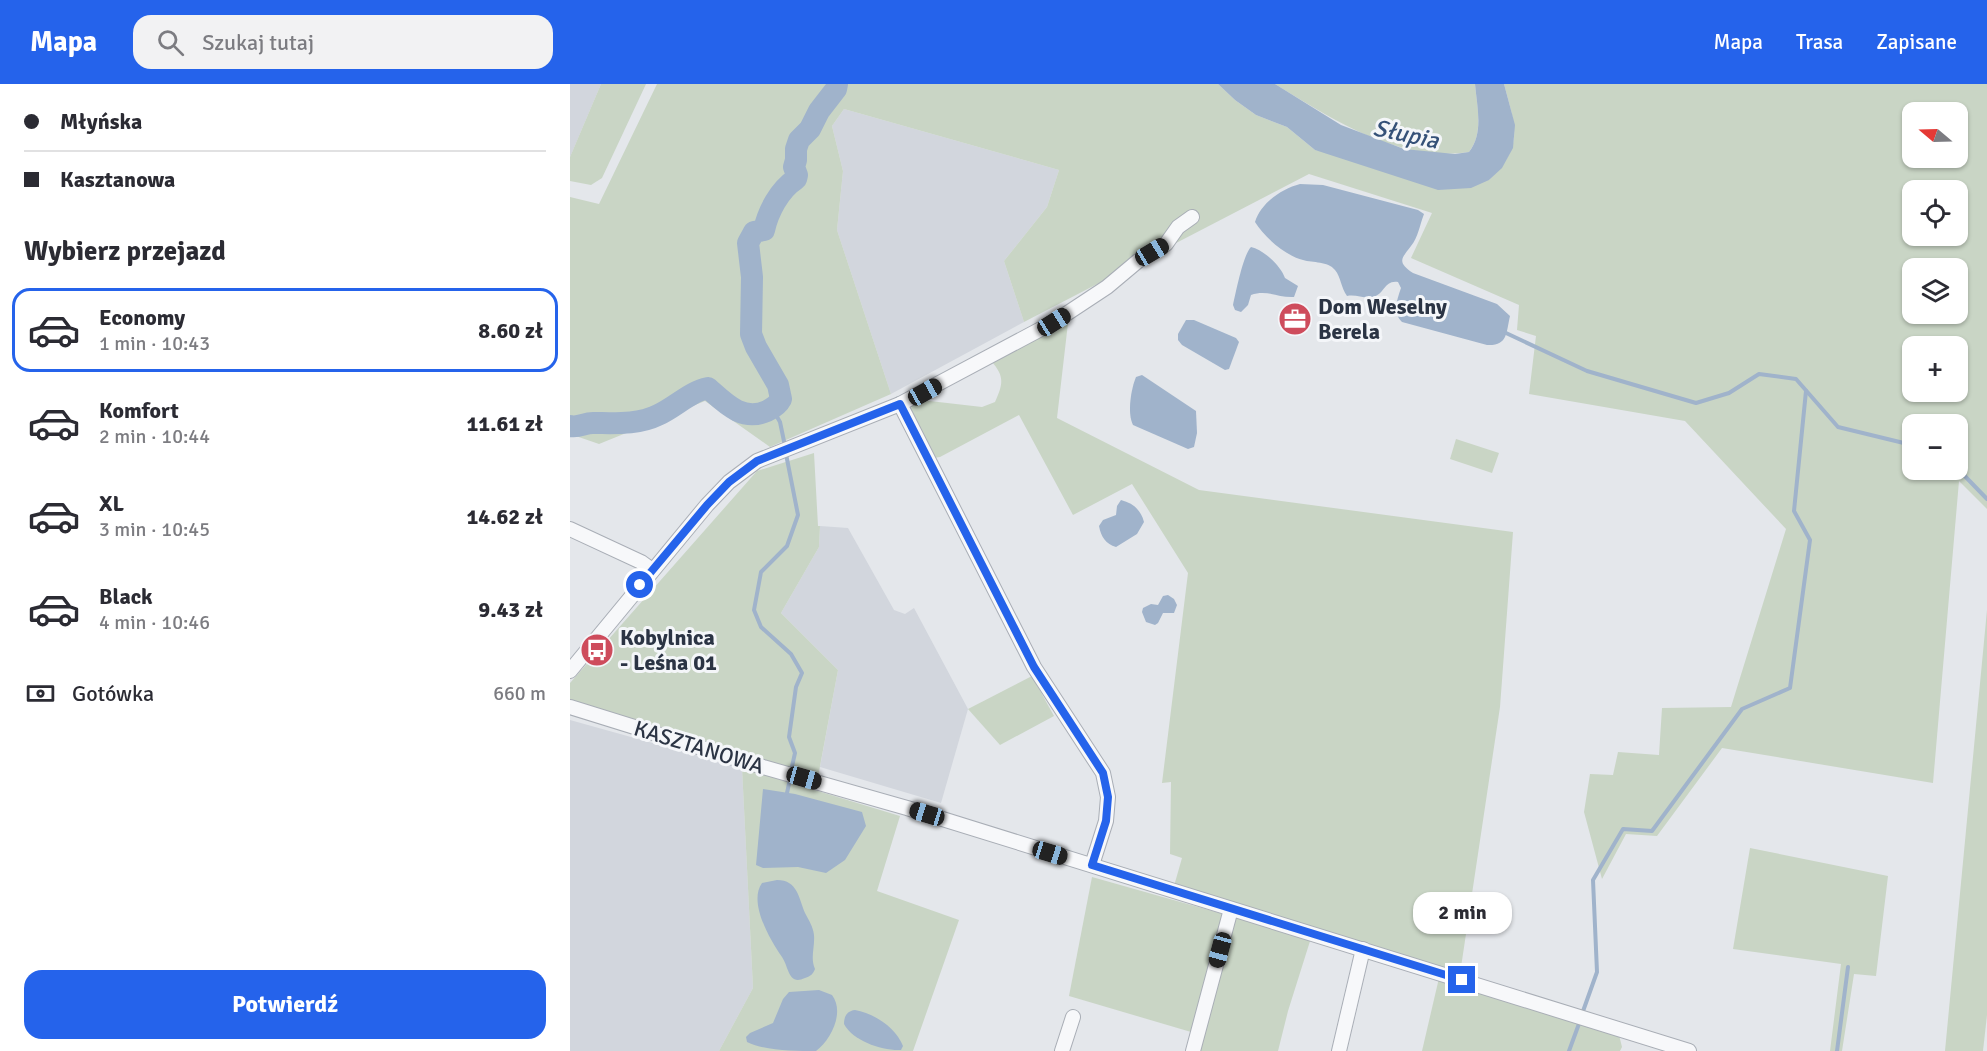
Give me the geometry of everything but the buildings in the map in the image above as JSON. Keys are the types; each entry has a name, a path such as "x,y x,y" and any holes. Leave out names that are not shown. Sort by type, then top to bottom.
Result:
{"street":[{"path":"570,671 707,505 729,482 757,461 900,404 1071,311 1107,287 1138,261 1166,244 1178,227 1192,217"},
{"path":"900,404 1034,667 1103,773 1108,797 1106,821 1092,865"},
{"path":"570,528 641,562 652,570"},
{"name":"KASZTANOWA","path":"570,707 1092,865 1690,1051 1696,1049 1702,1051"},
{"path":"1193,1051 1231,909"},
{"path":"1339,1051 1363,950"},
{"path":"1062,1051 1073,1017"}],"shaded area":[{"path":"570,84 601,84 570,157"},
{"path":"844,109 1059,170 1047,207 1004,261 1024,322 891,394 837,230 843,171 832,126"},
{"path":"820,526 848,528 894,610 905,614 914,608 968,709 941,803 820,767 838,670 781,613 819,547"},
{"path":"570,720 742,768 753,988 719,1051 570,1051"}],"green space":[{"path":"601,84 646,84 602,178 591,185 570,181 570,157"},
{"path":"657,84 1218,84 1256,115 1287,127 1315,150 1489,180 1508,157 1514,135 1514,124 1504,84 1987,84 1987,509 1959,481 1933,783 1722,748 1657,836 1626,834 1602,879 1584,812 1590,774 1613,775 1618,752 1659,755 1662,708 1731,707 1786,529 1685,421 1529,394 1536,336 1517,330 1519,305 1411,258 1432,213 1309,174 1024,322 1004,261 1047,207 1059,170 844,109 832,126 843,171 837,230 891,394 770,447 705,401 599,444 570,434 570,197 599,204"},
{"path":"1275,84 1475,84 1477,137 1469,152 1443,154 1391,145 1343,124"},
{"path":"1068,323 1057,418 1199,490 1513,532 1500,707 1460,974 1174,886 1182,858 1170,854 1171,782 1162,783 1188,573 1132,484 1073,515 1019,415 940,457 934,458 910,412 912,405 921,400 982,407 995,402 1000,390 1001,376 991,361"},
{"path":"1456,439 1499,453 1492,473 1450,459"},
{"path":"814,453 818,526 820,526 819,547 781,613 838,670 818,777 570,701 570,683 757,471"},
{"path":"1987,610 1987,1015 1983,1051 1945,1051"},
{"path":"1032,676 1054,716 1000,745 968,709"},
{"path":"742,768 900,816 877,891 959,920 913,1051 719,1051 753,988"},
{"path":"1750,848 1888,876 1876,976 1854,974 1842,1051 1830,1051 1841,964 1733,949"},
{"path":"1092,877 1223,914 1191,1032 1069,996"},
{"path":"1235,917 1311,938 1278,1051 1198,1051"},
{"path":"1439,978 1619,1035 1622,1047 1620,1051 1422,1051"}],"water":[{"path":"1218,84 1275,84 1341,125 1404,149 1455,154 1469,152 1477,137 1475,84 1504,84 1515,125 1513,148 1502,168 1489,180 1471,188 1438,190 1315,150 1287,127 1256,115"},
{"path":"1300,184 1323,185 1418,210 1424,214 1415,239 1403,257 1403,263 1413,273 1497,304 1510,316 1507,333 1502,341 1494,345 1487,345 1402,322 1396,310 1401,288 1398,282 1390,283 1373,297 1347,296 1332,267 1296,258 1276,245 1255,222 1267,203 1286,189"},
{"path":"1251,247 1266,255 1276,264 1285,278 1298,286 1294,297 1257,293 1251,295 1248,305 1241,312 1235,310 1233,305 1240,274"},
{"path":"1186,320 1194,320 1236,338 1239,342 1229,369 1225,370 1182,345 1178,340 1178,334"},
{"path":"1142,375 1196,411 1197,433 1194,447 1188,449 1133,425 1130,414 1131,394 1136,377"},
{"path":"1121,500 1136,508 1144,522 1137,534 1116,547 1104,540 1099,526 1103,520 1116,515 1117,506"},
{"path":"1168,595 1177,605 1174,613 1163,613 1155,625 1146,622 1142,612 1143,608 1151,604 1158,605 1163,596"},
{"path":"763,789 795,794 862,812 866,826 845,860 826,873 798,867 763,868 756,865"},
{"path":"777,880 789,883 797,891 813,932 815,969 813,974 799,980 792,978 762,921 759,910 758,891 762,883"},
{"path":"819,990 832,995 836,1002 837,1017 827,1040 816,1051 771,1049 747,1042 746,1037 750,1033 773,1023 783,999 789,992"},
{"path":"855,1010 877,1018 890,1027 900,1039 903,1046 901,1050 885,1049 869,1044 848,1030 844,1024 846,1014"}],"waterway":[{"path":"570,426 590,423 626,423 650,418 664,412 695,392 708,388 728,405 742,413 758,414 778,403 781,399 778,385 751,334 752,277 748,243 754,232 764,230 775,202 784,189 796,179 794,167 799,140 810,129 837,84"},
{"path":"1506,333 1587,371 1696,403 1729,393 1759,374 1796,379 1838,427 1902,443"},
{"path":"1582,1014 1597,972 1593,880 1623,829 1652,831 1742,709 1790,688 1810,540 1794,511 1806,391"},
{"path":"772,408 780,422 785,446"},
{"path":"786,454 798,515 787,546 761,572 754,610 761,627 791,654 802,673 796,687 789,737 795,753 791,771"},
{"path":"1968,479 1987,499"},
{"path":"787,793 790,779"},
{"path":"1837,1051 1848,967"},
{"path":"1569,1051 1580,1021"}],"place":[{"name":"Dom Weselny Berela","path":"1295,319"},
{"name":"Kobylnica - Leśna 01","path":"597,650"}],"route":[{"path":"640,585 707,505 729,482 757,461 900,404 1034,667 1103,773 1108,797 1106,821 1092,865 1462,980"}],"water label":[{"name":"Słupia","path":"1406,134"}]}
